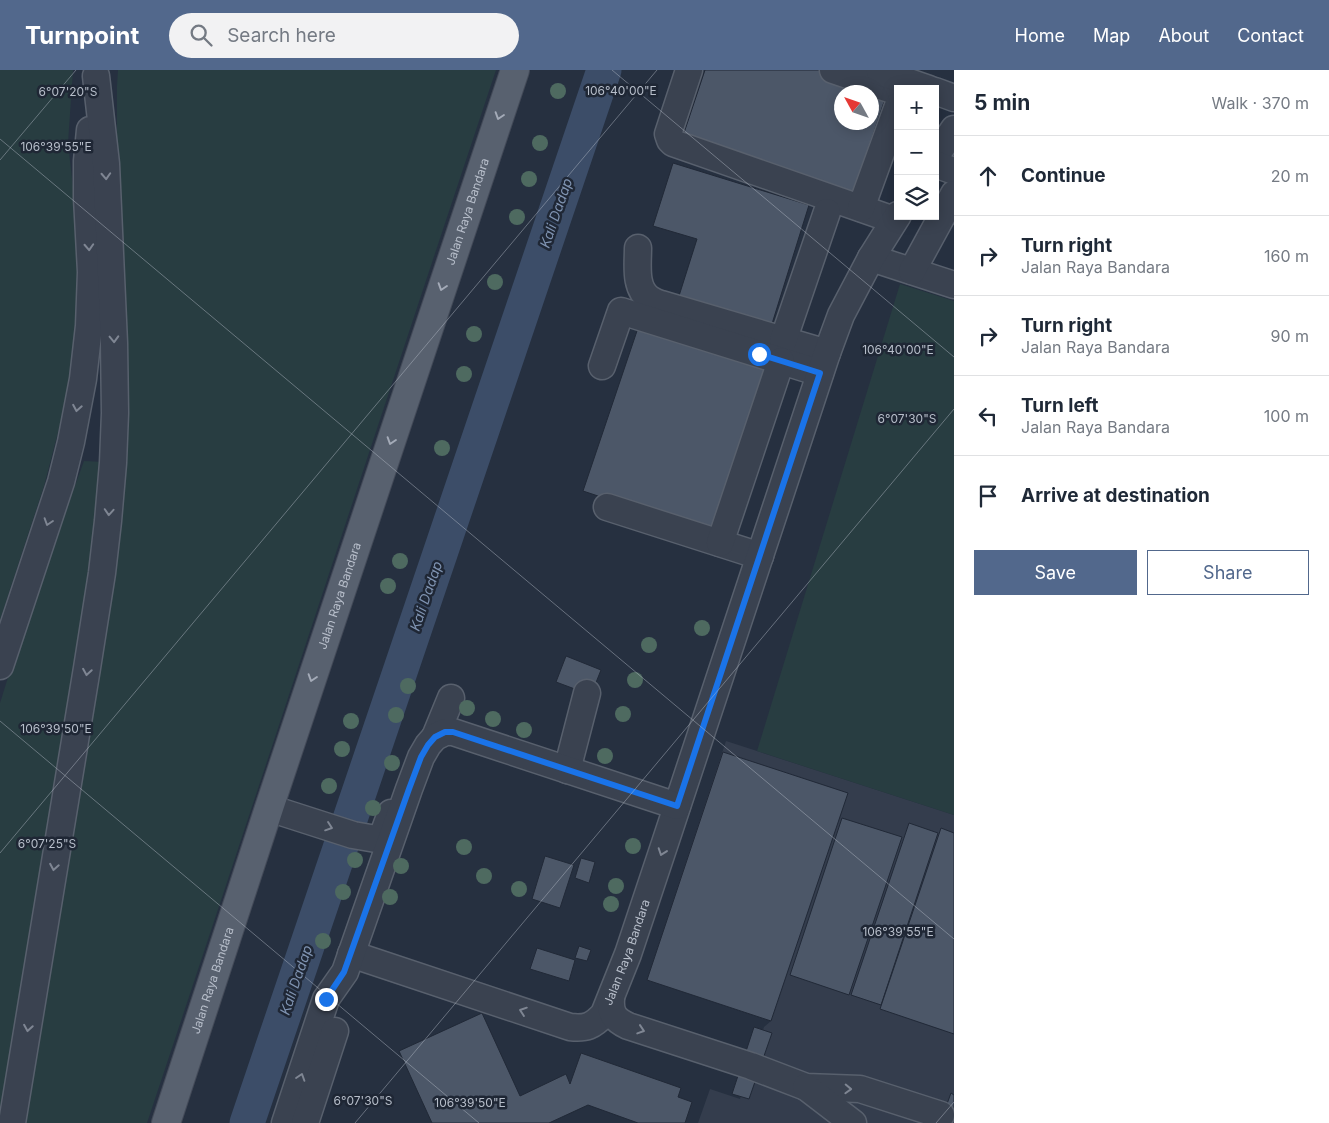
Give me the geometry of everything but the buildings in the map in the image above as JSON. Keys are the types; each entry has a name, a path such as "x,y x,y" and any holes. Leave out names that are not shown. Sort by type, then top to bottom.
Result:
{"main road":[{"name":"Jalan Raya Bandara","path":"166,1123 515,70"}],"street":[{"path":"689,70 668,134 673,143 894,217"},
{"path":"833,70 919,85"},
{"path":"874,70 919,85"},
{"path":"12,1123 102,573 113,463 115,413 113,314 106,164 96,73"},
{"path":"0,666 61,482 83,379 90,317 87,161 96,73"},
{"path":"939,92 954,98"},
{"path":"939,105 954,110"},
{"path":"862,208 894,117"},
{"path":"939,151 954,129"},
{"path":"939,165 954,171"},
{"path":"912,271 954,194"},
{"path":"720,543 827,212"},
{"name":"Jalan Raya Bandara","path":"348,963 570,1027 581,1028 590,1026 604,1014 628,954 824,363 842,315 871,258 895,220"},
{"path":"638,248 638,277 641,288 648,298 782,351"},
{"path":"871,258 954,285"},
{"path":"602,366 621,311 824,363"},
{"path":"606,507 760,556"},
{"path":"567,770 586,693"},
{"path":"269,808 353,835 376,839 383,835 415,745 425,729 443,718"},
{"path":"443,718 445,732 453,732 677,806"},
{"path":"285,1123 326,999 348,963 421,757 443,718"},
{"path":"305,1123 343,1006 348,963"},
{"path":"611,999 610,1006 615,1018 620,1022 751,1066 806,1087 853,1123"},
{"path":"806,1087 860,1089 941,1116"}],"shaded area":[{"path":"726,741 954,815 954,1123 698,1123 710,1089 740,1099 764,1027 771,1021 647,980"}],"green space":[{"path":"0,70 73,70 68,143 77,222 77,316 67,398 44,486 0,620"},
{"path":"118,70 496,70 147,1123 0,1123 0,703 26,620 84,461 126,463 127,347 117,155"},
{"path":"900,284 954,301 954,815 757,751"}],"waterway":[{"name":"Kali Dadap","path":"247,1123 604,70"}],"route":[{"path":"326,999 344,972 421,757 435,737 445,732 453,732 677,806 820,373 759,354"}]}
